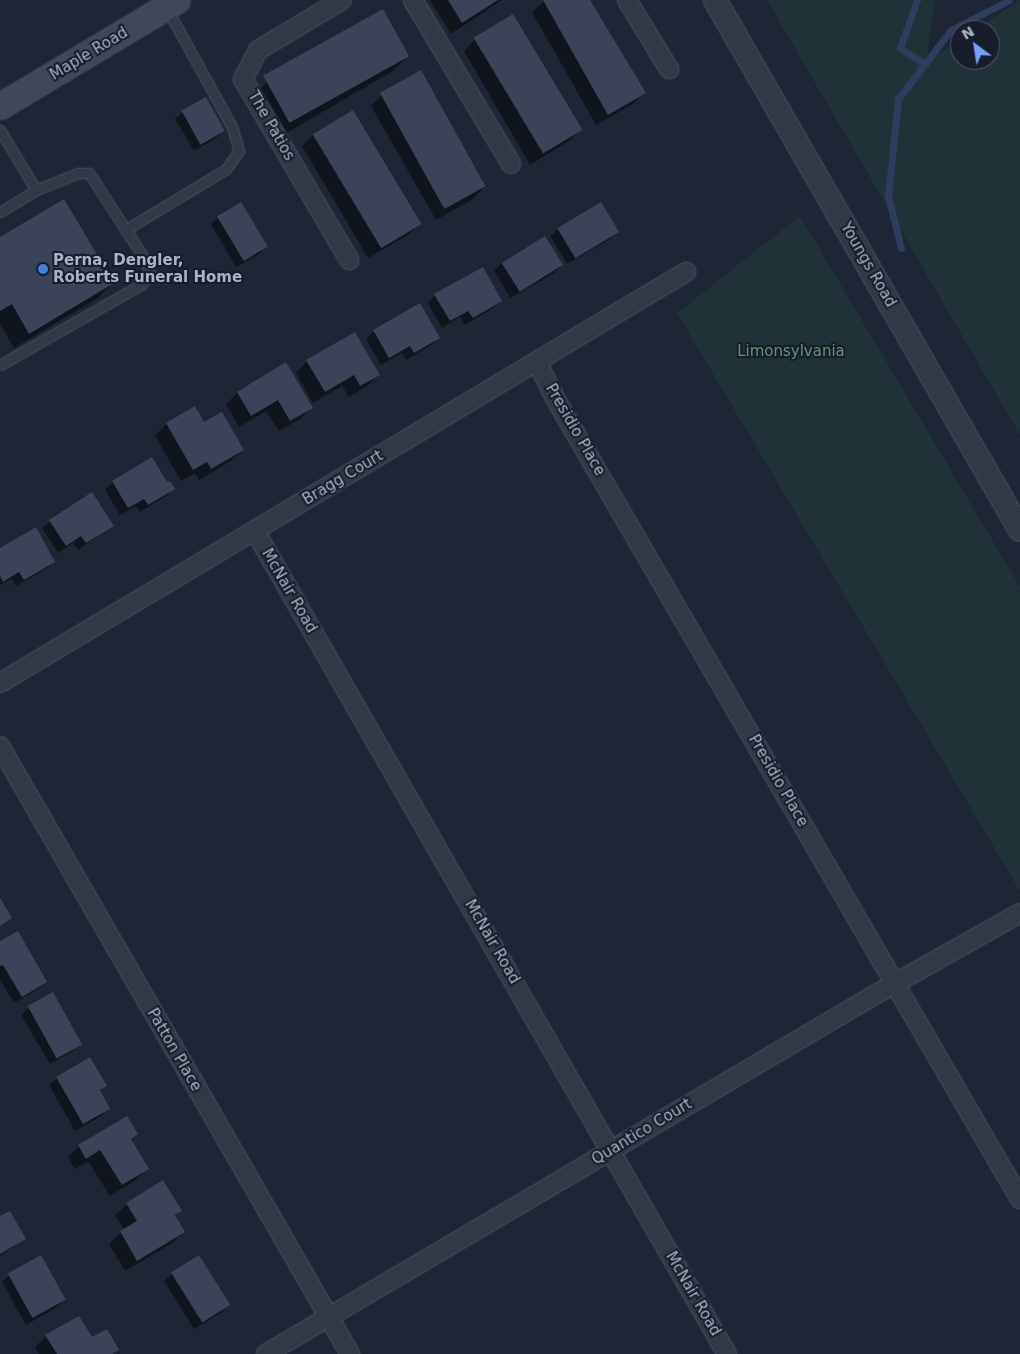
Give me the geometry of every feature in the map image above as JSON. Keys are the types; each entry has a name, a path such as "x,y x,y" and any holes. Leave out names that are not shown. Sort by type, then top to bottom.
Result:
{"main road":[{"name":"Maple Road","path":"0,106 171,3"}],"street":[{"name":"The Patios","path":"342,0 258,50 243,78 349,260"},
{"path":"413,0 511,164"},
{"path":"627,0 668,69"},
{"name":"Youngs Road","path":"715,0 1020,530"},
{"name":"Bragg Court","path":"0,683 686,272"},
{"name":"Presidio Place","path":"537,362 1020,1198"},
{"name":"McNair Road","path":"255,531 727,1354"},
{"name":"Patton Place","path":"0,746 350,1354"},
{"name":"Quantico Court","path":"266,1354 895,983 1020,913"}],"lane":[{"path":"125,230 226,169 239,151 232,127 171,3"},
{"path":"0,130 36,190"},
{"path":"0,212 36,190 78,173 89,173 144,258 150,274 142,284 0,364"}],"green space":[{"path":"767,0 935,0 926,63 950,47 950,70 1000,70 1000,20 990,20 1020,0 1020,435"},
{"name":"Limonsylvania","path":"800,216 1020,587 1020,891 677,313"}],"building":[{"path":"448,0 498,0 462,23"},
{"path":"543,0 590,0 646,93 608,115"},
{"path":"383,9 409,56 289,123 263,75"},
{"path":"513,14 583,130 543,153 474,38"},
{"path":"421,70 485,186 444,209 380,93"},
{"path":"206,97 225,131 200,145 182,111"},
{"path":"353,110 422,224 381,248 313,134"},
{"path":"64,199 114,283 29,334 12,304 0,311 0,237"},
{"path":"241,202 268,247 244,261 217,216"},
{"path":"601,202 619,232 575,258 557,228"},
{"path":"545,236 563,265 520,292 502,263"},
{"path":"483,267 502,301 473,318 468,311 450,321 434,294"},
{"path":"420,303 440,338 414,353 410,346 389,358 373,330"},
{"path":"355,332 380,375 360,386 354,375 325,392 306,360"},
{"path":"286,362 313,408 290,421 278,400 251,416 237,392"},
{"path":"195,406 204,422 222,412 244,450 211,469 207,462 193,470 166,423"},
{"path":"152,457 167,482 170,481 175,489 148,505 144,499 128,508 112,481"},
{"path":"92,492 114,526 86,543 81,536 66,546 49,520"},
{"path":"36,527 55,562 24,580 19,572 3,582 0,576 0,548"},
{"path":"0,898 12,918 0,926"},
{"path":"18,931 47,982 22,997 3,965 0,966 0,941"},
{"path":"53,992 82,1044 57,1059 28,1006"},
{"path":"90,1057 107,1086 100,1090 110,1109 83,1124 56,1077"},
{"path":"127,1116 138,1134 131,1139 149,1169 122,1185 100,1150 86,1159 78,1145"},
{"path":"163,1180 182,1211 175,1215 185,1232 137,1261 120,1231 137,1221 126,1203"},
{"path":"10,1211 26,1239 0,1254 0,1216"},
{"path":"41,1255 66,1300 32,1318 8,1273"},
{"path":"199,1255 230,1305 202,1323 171,1272"},
{"path":"79,1316 92,1337 107,1329 119,1350 112,1354 57,1354 45,1335"}],"waterway":[{"path":"917,0 900,48 925,64"},
{"path":"901,248 888,196 898,99 951,30 1009,0"}],"place":[{"name":"Perna, Dengler, Roberts Funeral Home","path":"43,269"}]}
